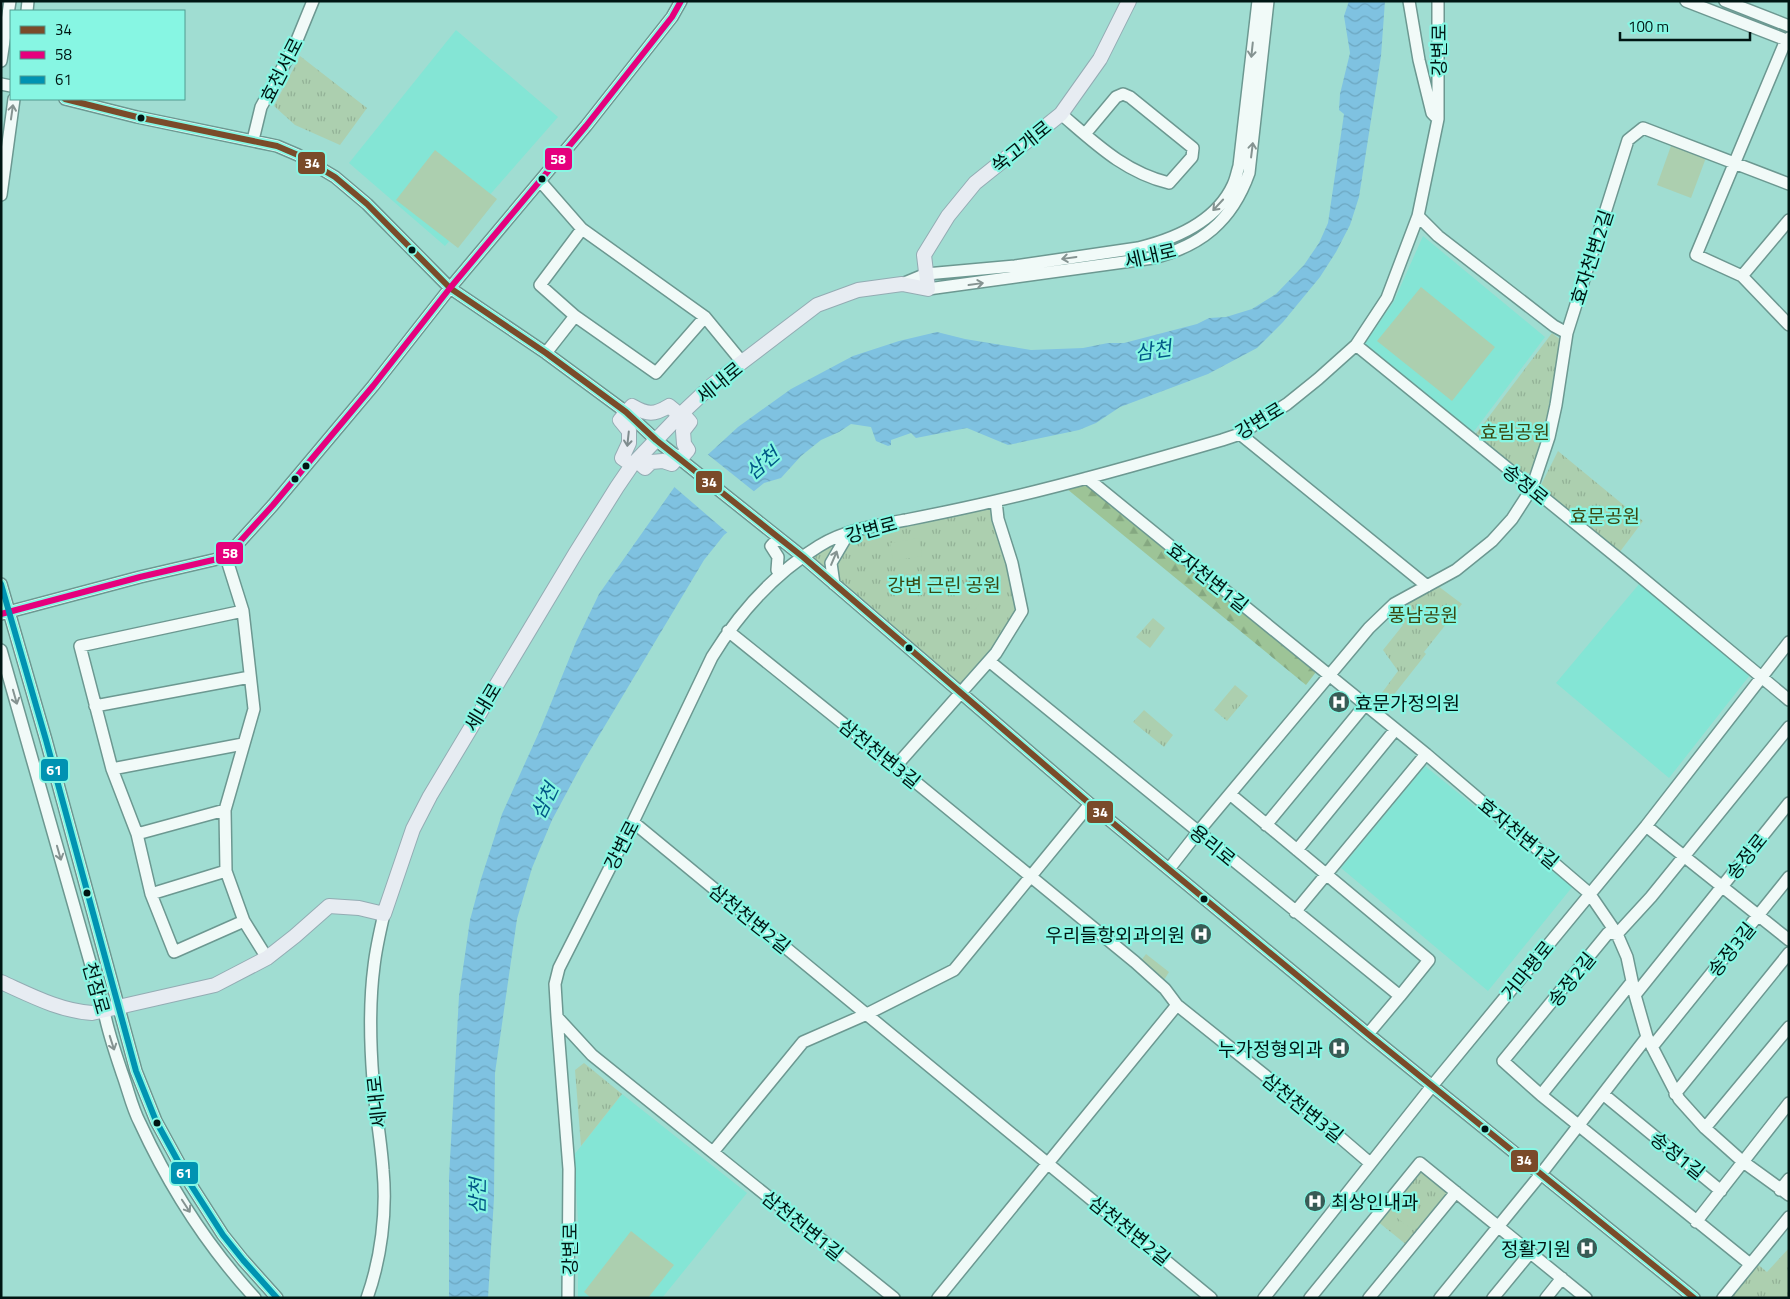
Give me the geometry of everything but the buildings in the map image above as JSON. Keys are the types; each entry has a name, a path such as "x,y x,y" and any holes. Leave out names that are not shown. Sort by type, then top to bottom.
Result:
{"main road":[{"name":"쑥고개로","path":"928,289 924,256 948,216 975,183 1061,114 1100,59 1129,1"},
{"name":"세내로","path":"384,914 413,829 430,796 575,554 635,463 681,414 712,385 817,305 858,290 902,284 928,289"},
{"path":"632,406 643,413 657,413 669,406 681,414 690,422 683,432 684,444 688,450 676,456 672,464 658,461 651,462 645,468 622,458 629,443 629,431 620,420 632,406"},
{"name":"천잠로","path":"111,1010 215,985 267,958 329,906 359,908 384,914"},
{"path":"1,982 49,1003 77,1012 92,1013 111,1010"}],"street":[{"path":"1,61 10,1"},
{"name":"효천서로","path":"253,140 261,107 295,45 313,1"},
{"path":"6,614 226,557 273,505 367,393 450,288 540,181 672,17 681,1"},
{"name":"세내로","path":"902,284 926,274 1015,266 1138,248 1158,243 1186,232 1206,217 1222,202 1233,185 1239,166 1258,1"},
{"name":"세내로","path":"928,289 1152,258 1172,253 1196,242 1211,232 1232,208 1242,193 1249,173 1268,1"},
{"path":"1409,1 1419,60 1432,113 1438,119"},
{"name":"강변로","path":"568,1298 569,1169 555,984 559,968 633,822 712,657 728,631 778,572 801,555 820,545 848,534 996,501 1087,478 1240,434 1287,404 1318,379 1356,345 1387,298 1418,216 1438,119 1438,1"},
{"path":"1686,1 1788,39 1696,255 1742,276 1789,325"},
{"path":"1725,1 1789,26"},
{"path":"1061,114 1111,157 1134,170 1158,180 1169,183 1192,157 1193,148 1130,97 1123,94 1116,97 1085,134"},
{"path":"1,195 14,100"},
{"path":"69,100 137,117 277,146 298,155 335,177 367,204 450,288 546,353 626,412 656,440 801,555 1090,804 1368,1034 1694,1298"},
{"name":"효자천변2길","path":"1532,488 1549,438 1567,334 1628,140 1643,128 1789,184"},
{"path":"540,181 582,229 705,317 742,362"},
{"path":"1418,216 1438,236 1567,334"},
{"path":"1742,276 1789,220"},
{"path":"582,229 540,285 575,316 656,373 705,317"},
{"path":"546,353 575,316"},
{"name":"송정로","path":"1356,345 1789,700"},
{"path":"1240,434 1428,586"},
{"name":"효자천변1길","path":"1087,478 1426,754 1589,893"},
{"path":"1169,869 1369,628 1394,604 1456,570 1492,541 1512,519 1532,488"},
{"path":"896,766 996,653 1022,611 1012,563 998,519 996,501"},
{"path":"834,584 831,563 848,534"},
{"path":"778,538 771,546 778,556 778,572"},
{"path":"226,557 243,611 254,709 225,810 226,871 244,921 267,958"},
{"name":"천잠로","path":"1,584 6,614 101,940 111,1010 108,1030 139,1122 178,1195 203,1234 229,1270 255,1298"},
{"path":"243,611 80,646 112,769 137,834 151,894 174,952 244,921"},
{"name":"삼천천변3길","path":"728,631 1030,876 1147,973 1165,989 1177,1005 1307,1109 1370,1163"},
{"name":"거마평로","path":"1264,1298 1432,1086 1646,826 1789,642"},
{"name":"천잠로","path":"1,650 111,1010 160,1129 191,1185 223,1235 277,1298"},
{"name":"용리로","path":"989,661 1400,996"},
{"path":"95,706 250,677"},
{"path":"1266,825 1365,705"},
{"path":"1685,856 1789,728"},
{"path":"1297,850 1395,730"},
{"path":"112,769 243,744"},
{"path":"1295,912 1426,754"},
{"path":"1230,794 1429,960 1368,1034"},
{"name":"송정로","path":"1722,886 1789,803"},
{"path":"713,1152 804,1042 867,1014 954,970 1090,804"},
{"path":"137,834 225,810"},
{"name":"삼천천변2길","path":"633,822 1211,1298"},
{"name":"송정3길","path":"1646,826 1789,940"},
{"name":"송정2길","path":"1617,934 1685,856"},
{"path":"151,894 226,871"},
{"path":"1758,915 1789,877"},
{"path":"1634,996 1722,886"},
{"name":"송정2길","path":"1589,893 1617,934 1627,957 1634,996 1650,1042 1675,1094 1705,1128 1784,1193 1789,1179"},
{"name":"세내로","path":"367,1298 372,1283 380,1241 384,1196 384,1171 373,1081 370,1015 374,965 384,914"},
{"name":"송정3길","path":"1650,1042 1704,982 1758,915"},
{"name":"송정2길","path":"1528,1031 1608,933 1617,934"},
{"path":"1675,1094 1789,953"},
{"path":"1541,1095 1631,983"},
{"path":"938,1298 1177,1005"},
{"name":"삼천천변1길","path":"557,1017 592,1055 894,1298"},
{"path":"1705,1128 1789,1027"},
{"name":"송정1길","path":"1528,1031 1503,1061 1541,1095 1750,1264"},
{"path":"1440,1298 1541,1174 1610,1084 1650,1042"},
{"name":"송정1길","path":"1603,1094 1721,1191 1696,1222"},
{"path":"1721,1191 1740,1167 1742,1160 1789,1103"},
{"path":"1310,1298 1420,1163 1586,1298"},
{"path":"1369,1298 1456,1192"},
{"path":"1723,1298 1789,1217"},
{"path":"1493,1298 1530,1253"},
{"path":"1546,1298 1562,1278"}],"shaded area":[{"path":"456,30 558,117 445,246 349,163"},
{"path":"1423,236 1545,337 1472,434 1364,345 1394,301"},
{"path":"1640,583 1750,675 1669,778 1556,683"},
{"path":"1425,766 1573,886 1488,991 1341,868"},
{"path":"622,1094 747,1193 662,1298 578,1298 578,1221 574,1155"}],"green space":[{"path":"300,56 367,108 340,145 295,125 274,106"},
{"path":"1672,143 1707,155 1691,198 1657,185"},
{"path":"435,150 497,199 458,248 396,200"},
{"path":"1421,287 1495,347 1452,401 1377,341"},
{"name":"효림공원","path":"1552,333 1561,340 1539,459 1530,473 1521,474 1475,435"},
{"name":"효문공원","path":"1558,451 1643,521 1619,553 1540,487"},
{"path":"1085,484 1316,672 1306,685 1067,489"},
{"name":"강변 근린 공원","path":"996,501 1022,611 961,693 803,557 839,537"},
{"path":"919,538 922,556 893,561 890,543"},
{"path":"982,571 996,583 974,611 960,598"},
{"name":"풍남공원","path":"1434,583 1462,604 1388,702 1381,694 1398,671 1383,650 1403,625 1387,611"},
{"path":"1153,618 1165,628 1150,648 1136,637"},
{"path":"1235,685 1248,696 1227,721 1214,710"},
{"path":"1144,710 1173,735 1164,747 1133,722"},
{"path":"1146,954 1169,972 1164,980 1140,962"},
{"path":"584,1063 622,1094 581,1146 575,1070"},
{"path":"1425,1170 1449,1190 1450,1195 1408,1246 1377,1221 1417,1172"},
{"path":"1406,1198 1423,1212 1410,1228 1392,1214"},
{"path":"631,1231 674,1265 648,1298 591,1298 584,1292"},
{"path":"1789,1248 1789,1298 1728,1298 1755,1262 1767,1272"}],"water":[{"name":"삼천","path":"1349,1 1385,1 1381,56 1359,197 1350,225 1320,277 1283,322 1257,348 1208,374 1120,407 1096,423 1079,430 1008,445 967,428 916,438 911,433 891,440 891,445 888,446 876,441 871,427 851,424 821,440 801,456 781,478 764,483 753,492 750,515 724,535 704,560 582,764 552,820 532,868 517,919 495,1073 494,1198 488,1298 449,1298 449,1178 459,996 470,920 502,814 540,730 576,642 599,594 678,482 738,427 791,389 853,356 899,341 937,332 965,339 1031,350 1083,348 1108,343 1124,343 1197,324 1209,318 1226,317 1252,309 1276,294 1304,265 1319,243 1328,223 1344,114 1339,110 1340,94 1350,53 1344,16"}],"pier":[{"path":"706,453 756,493 752,516 729,534 672,485"}],"transit line":[{"name":"58","path":"1,614 140,577 226,557 273,505 373,386 450,288 586,126 672,17 681,1"},
{"name":"34","path":"69,100 137,117 277,146 298,155 335,177 367,204 450,288 546,353 626,412 656,440 803,557 1090,804 1368,1034 1694,1298"},
{"name":"61","path":"1,584 46,740 136,1071 156,1121 191,1185 223,1235 277,1298"}],"place":[{"name":"효문가정의원","path":"1339,702"},
{"name":"우리들항외과의원","path":"1201,934"},
{"name":"누가정형외과","path":"1339,1048"},
{"name":"최상인내과","path":"1315,1201"},
{"name":"정활기원","path":"1587,1248"}]}
